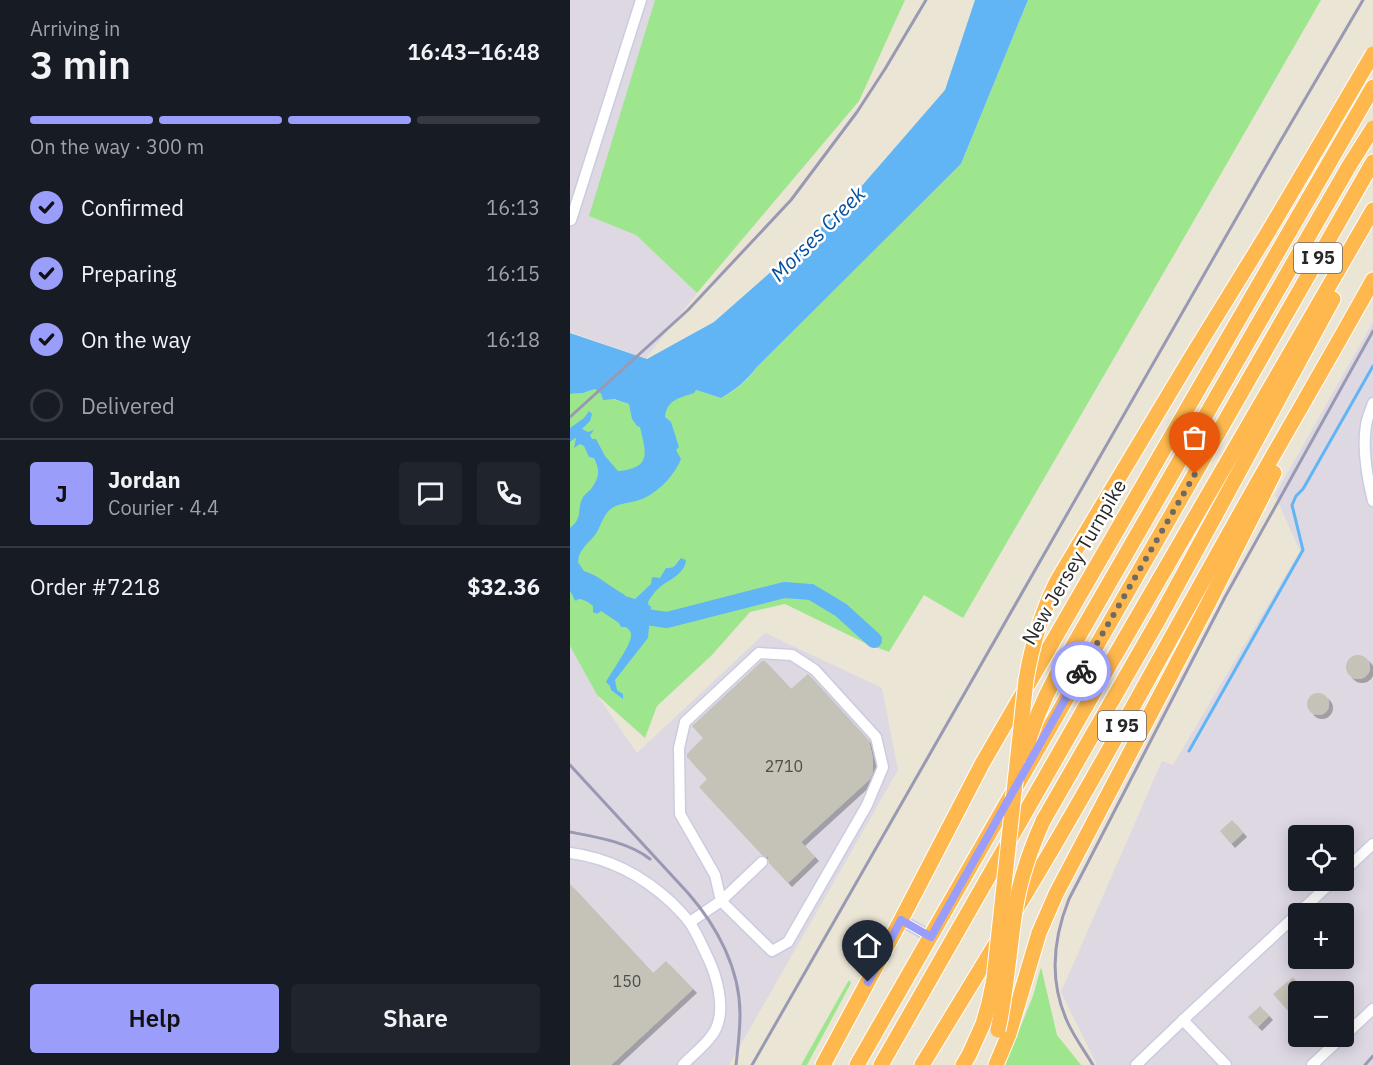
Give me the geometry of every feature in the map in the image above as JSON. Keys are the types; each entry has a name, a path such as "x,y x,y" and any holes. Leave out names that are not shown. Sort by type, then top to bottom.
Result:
{"highway":[{"path":"963,1065 983,1024 994,979 1026,680 1033,644 1046,604 1057,581 1373,54"},
{"name":"New Jersey Turnpike","path":"823,1065 982,764 1373,87"},
{"path":"1011,822 1025,752 1043,700 1373,128"},
{"name":"I 95","path":"857,1065 1373,162"},
{"name":"I 95","path":"881,1065 1288,367 1373,210"},
{"name":"I 95","path":"922,1065 1070,819 1373,280"},
{"path":"986,1065 998,1030 1006,990 1016,905 1023,875 1043,821 1160,617 1288,367"},
{"path":"996,1065 1009,1034 1039,933 1056,894 1261,500 1316,383"}],"lane":[{"path":"571,220 641,0"},
{"path":"1373,403 1366,424 1365,445 1369,486 1373,501"},
{"path":"1365,445 1373,454"},
{"path":"759,653 792,655 815,670 876,737 883,767 867,805 788,942 772,951 721,901 715,874 680,814 680,748 685,722 759,653"},
{"path":"1354,862 1373,844"},
{"path":"570,854 586,855 609,862 634,875 658,890 690,922 713,969 719,991 720,1012 718,1024 712,1036 683,1065"},
{"path":"690,922 721,901 762,862"},
{"path":"1136,1065 1322,891"},
{"path":"901,920 931,937"},
{"path":"1354,1026 1373,1009"},
{"path":"1183,1020 1226,1065"},
{"path":"1312,1065 1331,1047"}],"shaded area":[{"path":"570,0 655,0 646,32 636,235 697,293 646,358 570,332"},
{"path":"1373,322 1373,1065 1097,1065 1061,992 1162,761 1173,765 1300,551 1275,495"},
{"path":"765,633 882,688 898,770 729,1065 570,1065 570,646 597,695 637,753"}],"green space":[{"path":"655,0 905,0 859,101 697,293 636,235 589,216"},
{"path":"1028,0 1321,0 963,618 924,595 889,652 865,643 785,604 750,612 712,655 657,706 645,738 597,695 570,646 570,394 595,389 603,399 613,399 629,404 696,390 721,398 741,385 961,164"},
{"path":"1041,967 1057,1035 1081,1065 1005,1065 1033,996"},
{"path":"849,980 851,983 807,1065 801,1065"}],"water":[{"name":"Morses Creek","path":"975,0 1028,0 961,164 741,384 721,398 696,390 668,406 665,417 671,422 679,447 676,450 681,459 678,465 664,484 652,494 615,506 609,511 595,535 580,554 578,562 584,571 625,596 635,599 651,584 652,577 660,578 666,568 674,567 681,558 686,560 680,573 658,589 648,602 651,606 648,638 615,680 617,690 623,694 623,699 611,690 606,682 628,645 630,632 601,611 597,614 593,612 593,606 586,601 578,599 576,601 570,591 570,528 577,520 581,501 597,479 598,472 594,458 589,457 584,446 580,444 574,448 576,438 570,442 570,428 584,418 589,411 592,414 590,421 582,429 588,432 594,430 590,435 592,439 596,439 605,456 618,471 637,467 641,463 645,452 644,444 640,427 632,419 629,404 614,399 603,400 601,394 595,389 570,394 570,333 647,359 714,322 840,211 945,90"}],"building":[{"path":"1358,655 1366,659 1370,667 1366,675 1358,679 1350,675 1346,667 1350,659"},
{"path":"762,661 765,661 791,689 808,674 869,741 873,759 873,772 870,779 801,842 815,857 788,883 769,863 768,857 762,855 699,787 707,779 687,757 687,754 703,738 692,726"},
{"path":"1314,693 1322,693 1329,700 1329,708 1322,715 1314,715 1307,708 1307,700"},
{"path":"1232,820 1243,833 1231,844 1220,831"},
{"path":"570,884 653,973 666,961 693,989 611,1065 570,1065"},
{"path":"1288,981 1288,1011 1273,994"},
{"path":"1260,1006 1269,1016 1258,1027 1248,1017"}],"waterway":[{"path":"1189,751 1303,550 1292,505 1373,366"},
{"path":"630,612 639,616 667,620 784,590 811,592 841,610 874,640"}],"railway":[{"path":"570,417 688,310 791,200 857,112 926,0"},
{"path":"752,1065 1363,0"},
{"path":"1093,1065 1070,1027 1057,991 1055,960 1059,929 1069,899 1225,597 1373,331"},
{"path":"570,765 688,893 717,934 731,965 739,997 740,1027 736,1065"},
{"path":"570,832 622,844 650,859"},
{"path":"1365,1065 1373,1056"}],"way so far":[{"path":"1081,671 1195,474"}],"route":[{"path":"868,982 901,920 931,937 1081,671"}]}
